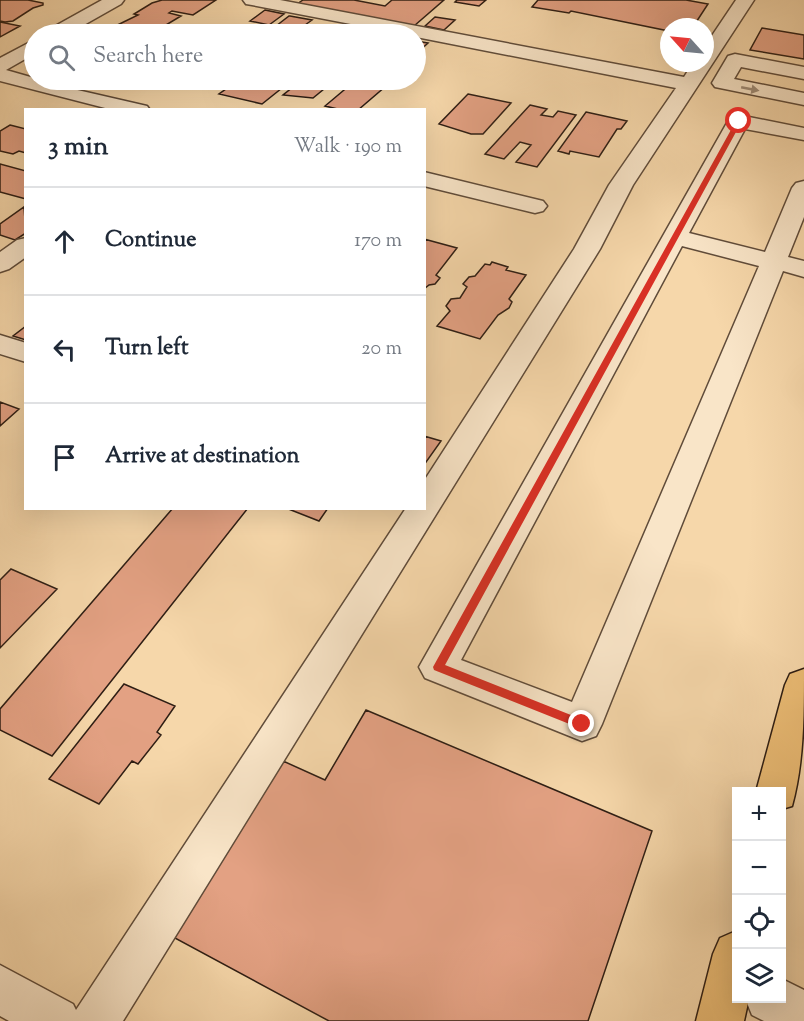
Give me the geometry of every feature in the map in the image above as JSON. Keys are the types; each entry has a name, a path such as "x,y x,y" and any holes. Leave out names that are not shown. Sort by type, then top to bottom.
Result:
{"main road":[{"path":"778,787 804,685"}],"street":[{"path":"73,24 115,0"},
{"path":"252,0 338,17 388,24"},
{"path":"714,44 745,0"},
{"path":"327,24 338,17"},
{"path":"426,29 660,62"},
{"path":"0,66 24,52"},
{"path":"804,73 735,60 722,83 804,99"},
{"path":"427,500 587,249 621,186 695,72"},
{"path":"0,75 24,81"},
{"path":"60,90 132,108"},
{"path":"804,134 739,121 438,667 582,724 804,189"},
{"path":"426,179 535,206"},
{"path":"675,237 804,269"},
{"path":"0,264 24,246"},
{"path":"0,344 24,352"},
{"path":"95,1021 421,510"},
{"path":"0,989 56,1021"},
{"path":"775,1003 804,1015"}],"building":[{"path":"0,0 28,0 43,3 43,5 33,8 13,21 5,22 0,21"},
{"path":"162,0 216,0 193,15 172,11 169,13 181,16 168,24 120,24 138,15 134,14"},
{"path":"303,0 354,0 385,6 392,0 444,0 416,24 403,24 297,4"},
{"path":"457,0 486,0 479,6 455,2"},
{"path":"538,0 686,0 708,4 699,18 660,18 660,29 571,11 569,13 532,7"},
{"path":"265,10 284,14 270,24 250,21"},
{"path":"289,16 312,20 306,24 279,24"},
{"path":"435,17 455,20 444,30 426,25"},
{"path":"0,22 20,26 0,37"},
{"path":"762,28 804,35 804,59 750,50"},
{"path":"225,90 280,90 262,104 219,94"},
{"path":"289,90 323,90 313,98 283,95"},
{"path":"344,90 381,90 360,108 325,106"},
{"path":"468,94 511,103 483,134 471,134 439,124"},
{"path":"530,105 547,109 541,115 553,117 558,111 576,115 537,167 516,162 531,145 520,142 504,159 485,154"},
{"path":"586,112 627,121 621,129 617,129 599,157 558,151"},
{"path":"10,125 24,128 24,152 19,151 13,154 0,151 0,131"},
{"path":"0,164 24,170 24,198 0,192"},
{"path":"24,207 24,234 15,240 0,235 0,224"},
{"path":"426,240 457,248 436,275 440,278 435,284 426,287"},
{"path":"492,262 508,267 506,270 526,275 509,299 512,302 509,308 498,315 480,339 437,326 450,311 446,306 451,299 460,298 467,287 463,284 469,277 475,276 485,264 490,265"},
{"path":"24,328 24,339 13,336"},
{"path":"0,402 19,409 0,426"},
{"path":"426,437 441,441 426,462"},
{"path":"171,510 246,510 52,756 0,730 0,709"},
{"path":"291,510 327,510 319,521"},
{"path":"11,569 57,589 0,648 0,580"},
{"path":"124,684 175,706 157,732 161,735 138,764 132,761 99,804 49,779"},
{"path":"366,710 652,831 588,1021 329,1021 173,937 283,761 325,780"}],"route":[{"path":"582,724 438,667 739,121"}]}
